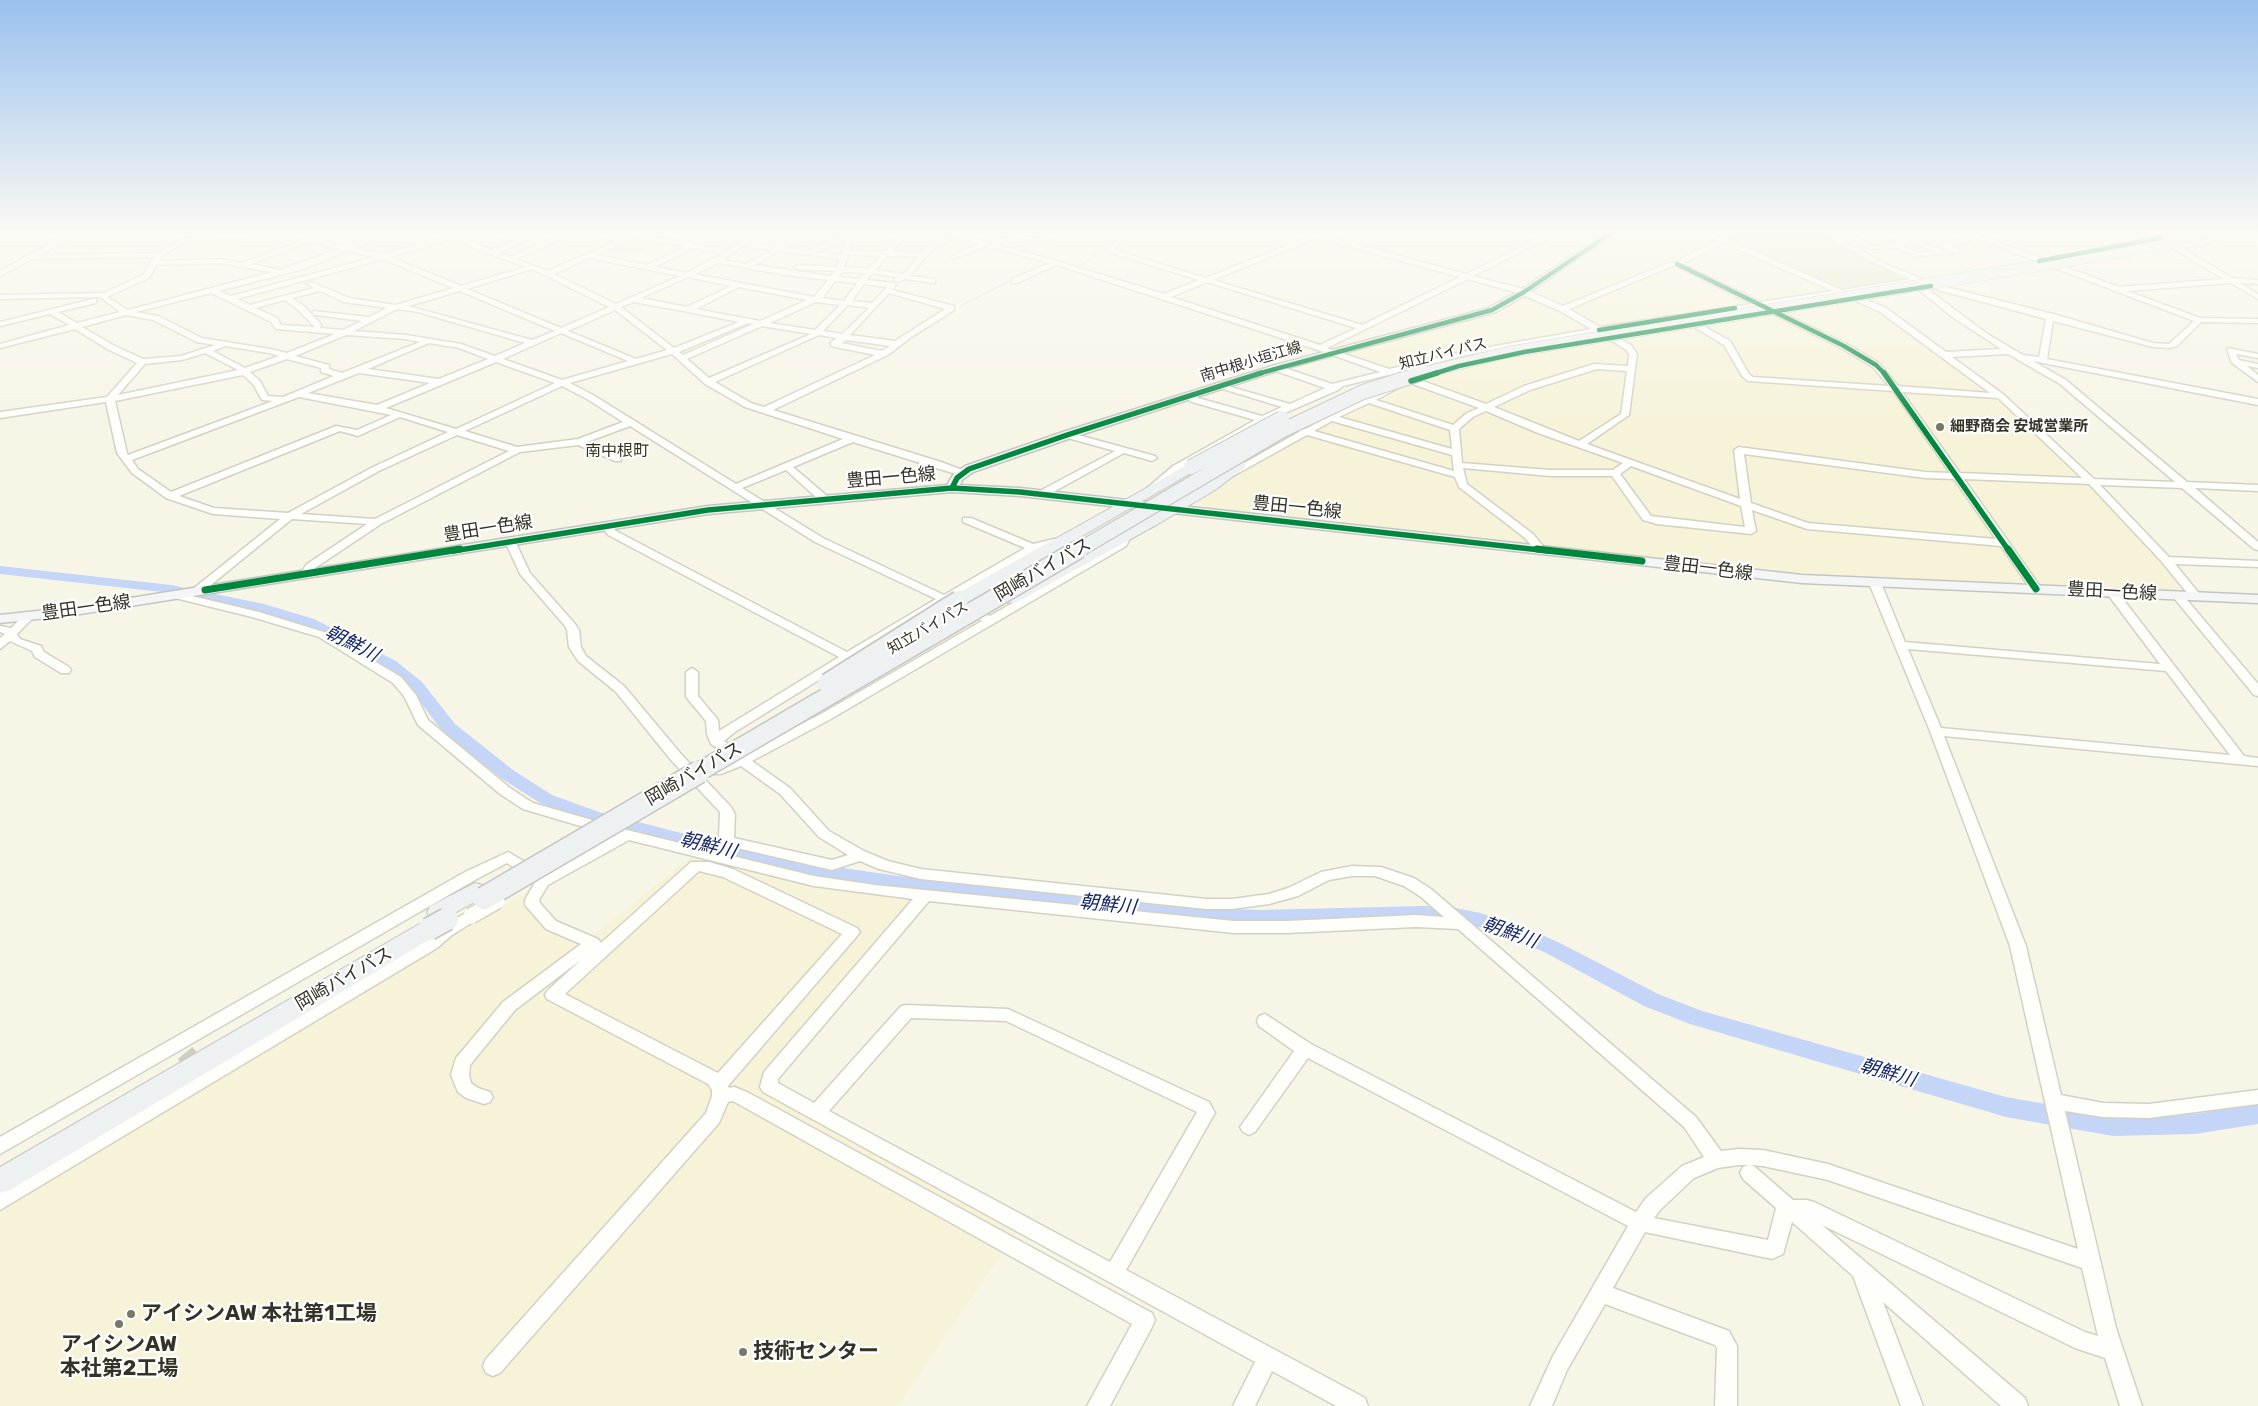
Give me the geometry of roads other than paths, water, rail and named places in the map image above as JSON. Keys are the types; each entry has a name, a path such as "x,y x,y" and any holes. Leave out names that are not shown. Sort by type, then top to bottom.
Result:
{"highway":[{"name":"知立バイパス","path":"808,697 1297,416 1355,390 1513,348 1815,299"},
{"name":"知立バイパス","path":"1401,377 1509,352 1837,299"},
{"path":"769,730 988,617 1172,509 1293,430 1401,377"},
{"name":"岡崎バイパス","path":"476,902 808,697 952,599 1063,540 1276,420 1367,383 1401,377"},
{"name":"岡崎バイパス","path":"0,1167 434,920 476,902 1281,431 1334,404 1401,377"},
{"name":"岡崎バイパス","path":"0,1181 434,920"}],"main road":[{"name":"南中根小垣江線","path":"962,473 1067,435 1217,386 1333,352 1485,312 1513,299"},
{"path":"952,488 962,473"},
{"name":"豊田一色線","path":"0,619 201,591 606,526 764,504 952,488 1042,494 1802,579 2258,599"}],"street":[{"path":"0,324 98,299"},
{"path":"106,299 127,313 155,318 200,340 222,345 258,348 326,367 324,370 341,376"},
{"path":"0,346 180,299"},
{"path":"229,299 274,320 280,327 428,341 468,347 562,383 590,397 631,422 819,540 988,617"},
{"path":"249,308 284,299"},
{"path":"287,299 313,314 371,320"},
{"path":"333,299 337,302"},
{"path":"0,414 110,400 243,372 288,356 398,307 425,299"},
{"path":"485,299 634,361"},
{"path":"600,299 616,306 673,351 708,382 748,405 962,473"},
{"path":"378,408 632,299 817,334 896,344"},
{"path":"688,310 711,299"},
{"path":"811,299 875,306"},
{"path":"708,382 817,334 849,299"},
{"path":"881,299 834,345 883,354"},
{"path":"764,411 883,354 951,308 922,299"},
{"path":"1169,299 1333,352 1488,408 1580,445 1814,528 2002,543"},
{"path":"1268,299 1362,327"},
{"path":"1320,348 1420,299"},
{"path":"1540,299 1564,309 1631,349 1632,369 1625,415 1580,445"},
{"path":"1564,309 1590,299"},
{"path":"1747,299 1863,356 1882,370 2036,589"},
{"path":"1225,475 1235,473 1331,418 1368,400 1401,377 1501,346 1800,299"},
{"path":"1148,491 1176,468 1288,406 1332,387 1401,377 1482,360 1850,299"},
{"path":"1855,299 1883,310 2000,396 2092,482 2166,560 2196,596"},
{"path":"1935,299 1962,320 2063,382 2258,547"},
{"path":"1981,299 2153,345 2170,346 2200,320"},
{"path":"2141,299 2200,320 2258,321"},
{"path":"681,359 817,300"},
{"path":"313,314 337,302 398,307 419,310 533,343"},
{"path":"51,311 142,362 171,360 208,351 222,345"},
{"path":"313,314 320,330"},
{"path":"2044,360 2050,316"},
{"path":"201,591 290,516 376,470 562,383 673,351 747,321"},
{"path":"1693,324 1727,343 1746,376 1751,379 2000,396"},
{"path":"126,459 284,400 428,341"},
{"path":"2258,356 2231,350 2235,361 2258,379"},
{"path":"208,351 239,367 257,383 265,398 284,400"},
{"path":"1944,355 2013,353 2258,402"},
{"path":"2235,361 2258,366"},
{"path":"110,400 142,362"},
{"path":"1454,428 1465,418 1527,388 1593,366 1632,369"},
{"path":"1276,368 1454,428"},
{"path":"357,370 441,382"},
{"path":"1217,386 1288,406"},
{"path":"298,394 378,408 517,450"},
{"path":"1188,396 1197,401 1306,432 1458,470 1615,473 1630,463"},
{"path":"110,400 122,453 135,471 170,496 213,510 377,522"},
{"path":"170,496 339,428 358,433 400,414"},
{"path":"1331,418 1456,453"},
{"path":"305,574 310,566 377,522 517,450 566,442 579,442 631,422"},
{"path":"1454,428 1458,470 1462,485 1529,536 1542,550"},
{"path":"1067,435 1152,458"},
{"path":"736,487 852,439"},
{"path":"579,442 618,459"},
{"path":"1042,494 1123,450"},
{"path":"1615,473 1644,516 1651,520 1751,531 1739,450 1914,474 2258,488"},
{"path":"786,465 823,498"},
{"path":"967,520 1033,548"},
{"path":"606,526 612,533 890,679"},
{"path":"716,741 730,729 848,656 952,599 1033,548 1045,543 1063,540"},
{"path":"510,541 525,574 573,630 575,647 582,658 620,690 676,757 726,810 728,814 726,836 729,842 832,865 850,860 858,855"},
{"path":"2166,560 2258,564"},
{"path":"1875,583 1936,731 2018,946 2112,1350 2131,1406"},
{"path":"2112,592 2241,761"},
{"path":"177,594 256,614 323,635 397,680 410,695 423,722 505,791 520,801 528,806 561,817 627,835 814,881 926,895 1234,927 1287,927 1416,921 1461,924"},
{"path":"2178,596 2258,692"},
{"path":"0,645 29,616"},
{"path":"476,902 716,771 743,760 825,717 890,679 988,617"},
{"path":"0,629 12,634 16,641 37,649 39,654 66,670"},
{"path":"1900,645 2169,668"},
{"path":"692,672 692,697 712,720 713,734 716,741 785,791 824,834 858,855 884,865 921,874 1220,904 1269,899 1293,892 1333,874 1368,871 1392,875 1409,882 1418,887 1444,909 1690,1122 1717,1160"},
{"path":"1936,731 2258,762"},
{"path":"0,1146 182,1049 434,920 508,856 543,880 553,879 627,835"},
{"path":"493,1366 713,1118 719,1090 852,932 728,873 709,867 696,866 552,995 708,1076 719,1090 742,1097 1145,1320 1098,1406"},
{"path":"484,1097 472,1093 464,1087 460,1075 462,1063 509,1006 593,943 551,924 533,905 532,900 543,880"},
{"path":"926,895 768,1080 771,1089 1357,1406"},
{"path":"0,1202 203,1076 432,944 434,920"},
{"path":"816,1113 907,1010 1008,1015 1203,1107 1206,1113 1114,1273"},
{"path":"1265,1021 1305,1049 1640,1222 1655,1227 1772,1250 1776,1248 1784,1210 1804,1207 2082,1340 2112,1350"},
{"path":"1249,1127 1305,1049"},
{"path":"2055,1104 2103,1110 2149,1111 2258,1097"},
{"path":"1541,1406 1560,1363 1640,1222 1653,1204 1688,1172 1717,1160 1738,1157 1763,1158 1828,1172 2091,1262"},
{"path":"1749,1173 2017,1406"},
{"path":"1860,1268 1912,1406"},
{"path":"1599,1292 1722,1338 1727,1346 1726,1406"},
{"path":"1244,1406 1268,1357"}],"waterway":[{"path":"962,305 975,299"},
{"name":"朝鮮川","path":"0,570 171,589 264,608 309,622 390,664 416,685 449,728 507,774 546,799 594,817 716,848 822,872 898,883 1207,915 1260,917 1422,913 1456,915 1480,920 1522,934 1553,948 1651,1000 1698,1018 2006,1107 2113,1126 2195,1124 2258,1114"}],"tunnel":[{"path":"185,1053 199,1070"}],"place":[{"name":"細野商会 安城営業所","path":"1940,427"},
{"name":"アイシンAW 本社第1工場","path":"131,1314"},
{"name":"アイシンAW 本社第2工場","path":"119,1324"},
{"name":"技術センター","path":"743,1352"}],"district":[{"name":"南中根町","path":"617,451"}]}
